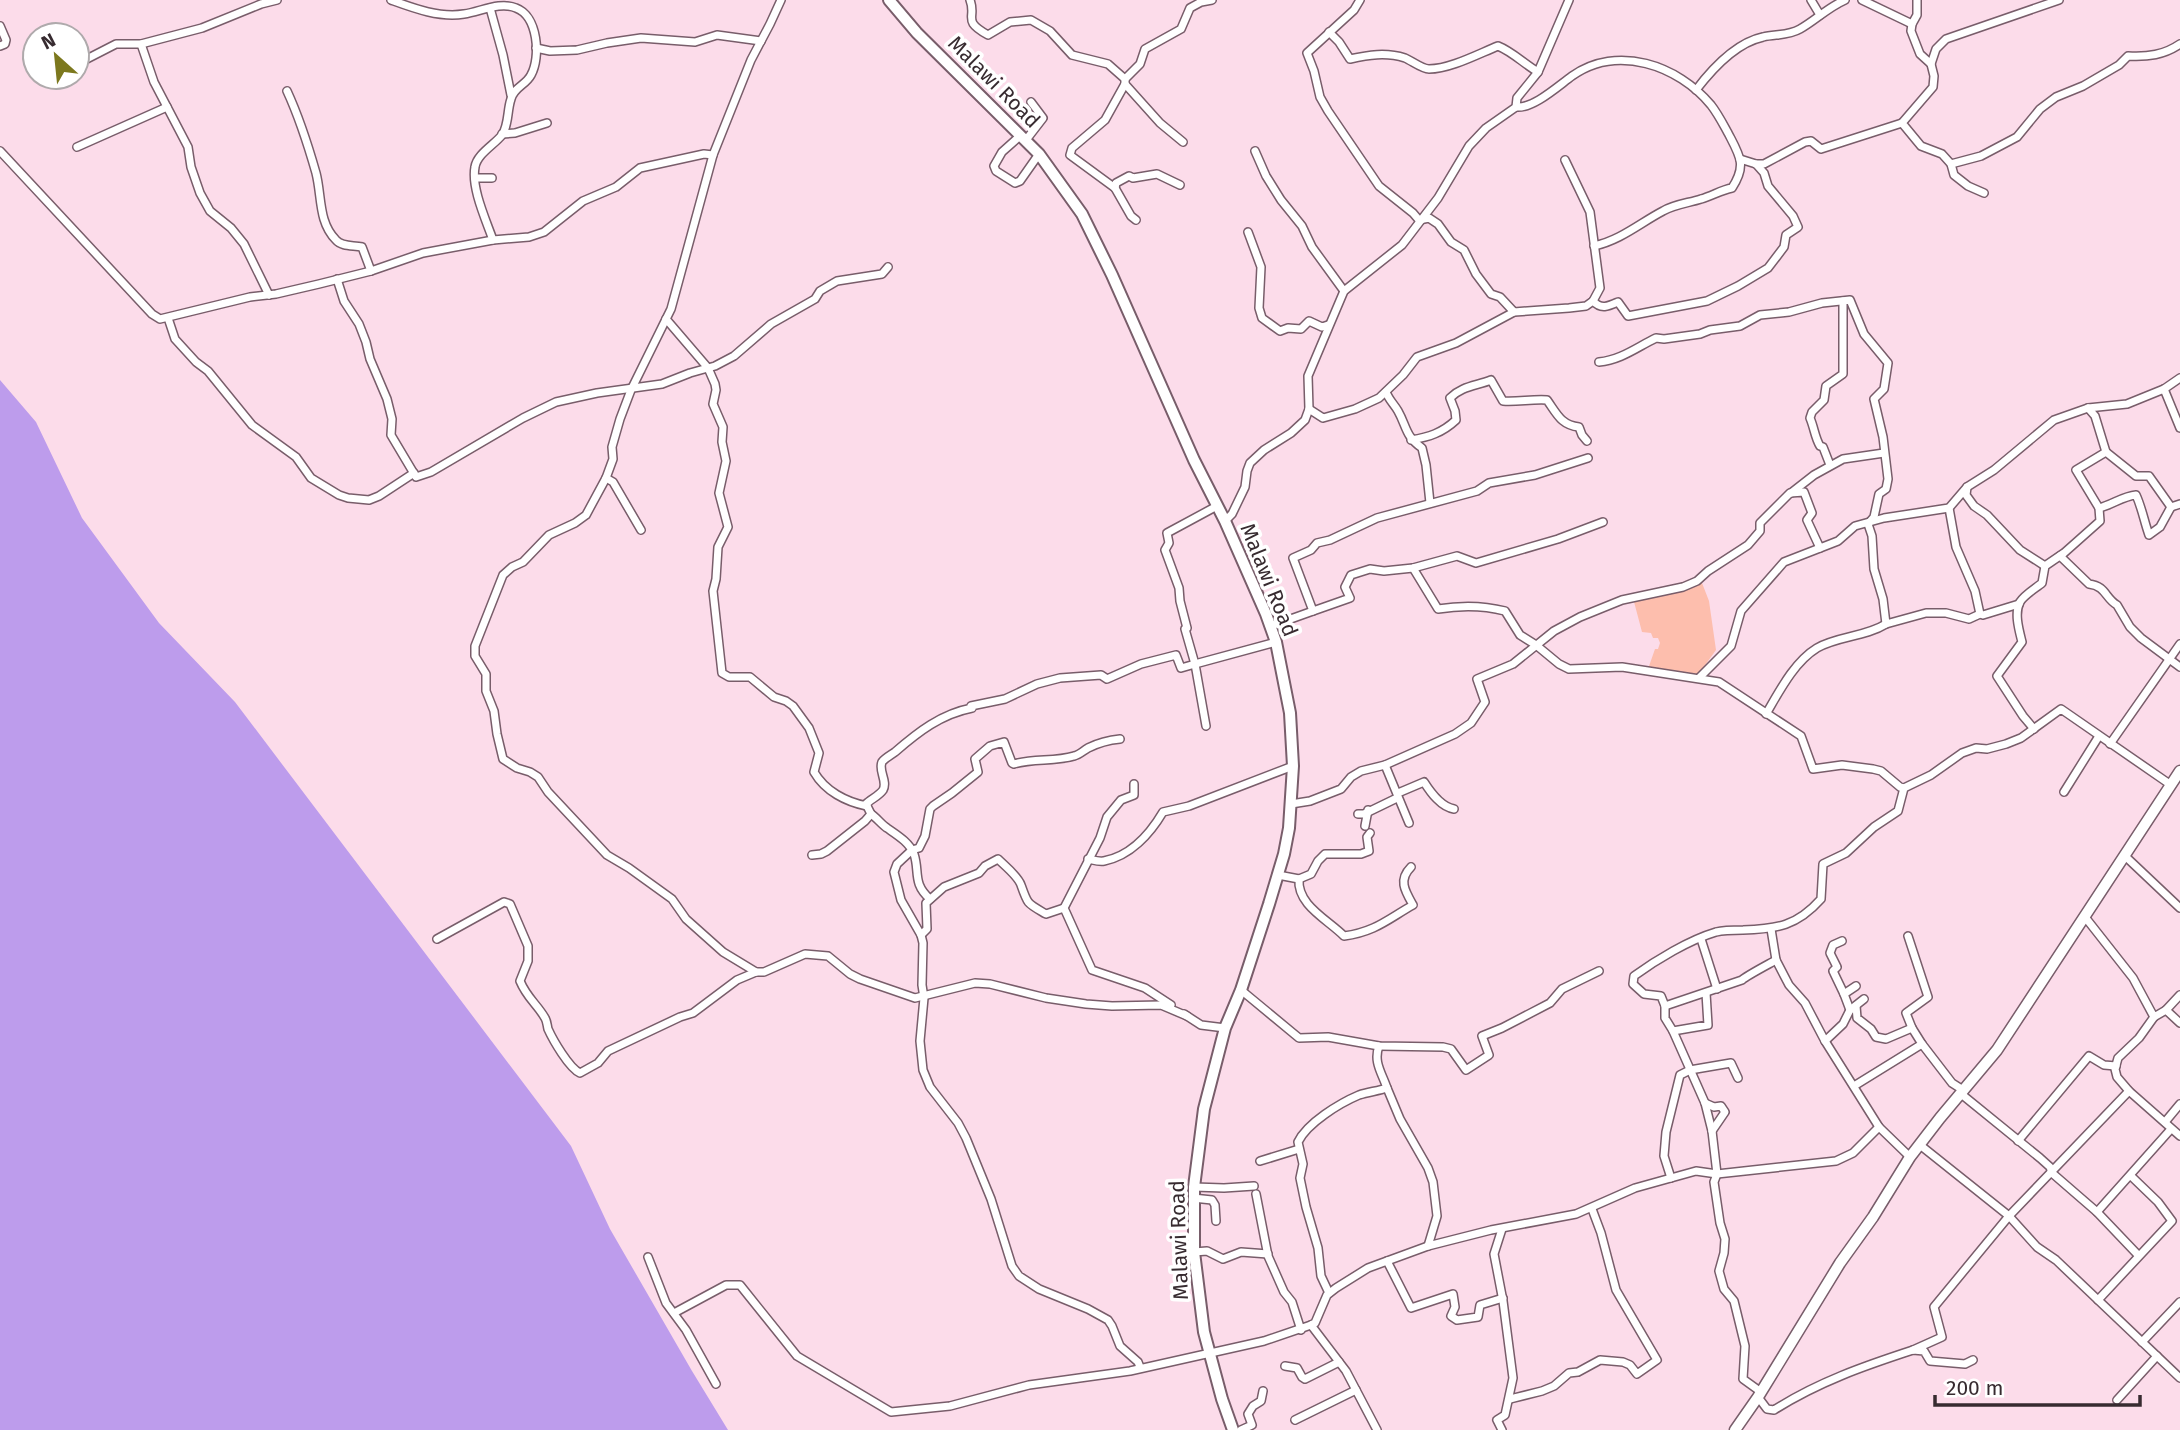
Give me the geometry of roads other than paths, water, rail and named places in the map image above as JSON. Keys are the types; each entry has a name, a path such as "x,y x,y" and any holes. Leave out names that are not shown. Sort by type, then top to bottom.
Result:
{"main road":[{"name":"Malawi Road","path":"895,2 917,33 1039,154 1082,214 1225,522 1276,642 1290,713 1293,766 1289,828 1278,875 1241,990 1225,1028 1204,1109 1194,1193 1194,1252 1200,1310 1209,1354 1233,1430"}],"street":[{"path":"91,57 116,44 141,44 202,28 277,0"},
{"path":"391,0 448,14 462,15 490,8 516,8 526,15 532,24 536,58 530,77 511,96"},
{"path":"756,972 723,952 686,919 672,900 607,855 548,792 538,777 503,759 494,711 486,691 486,674 475,656 475,646 503,575 523,562 549,535 586,515 606,478 613,459 612,447 631,390 671,309 713,155 751,60 781,0"},
{"path":"970,0 972,23 988,35 1010,22 1031,20 1050,31 1072,55 1108,64 1160,122 1183,142"},
{"path":"1136,220 1130,216 1115,188 1070,155 1072,148 1105,120 1125,82 1140,64 1145,49 1181,29 1190,8 1212,0"},
{"path":"1360,0 1354,10 1307,54 1320,97 1379,186 1419,220"},
{"path":"1516,107 1517,98 1538,72 1569,0"},
{"path":"1811,0 1820,15"},
{"path":"1696,90 1712,69 1742,45 1762,37 1780,36 1799,30 1830,7 1845,0"},
{"path":"1862,0 1912,24"},
{"path":"1917,0 1917,15 1911,31 1920,54 1931,64"},
{"path":"1740,159 1756,164 1770,161 1805,142 1811,141 1821,149 1902,123 1933,87 1931,64 1936,49 1946,39 2059,0"},
{"path":"490,8 511,96 506,127 477,161 474,169 478,197 493,240"},
{"path":"0,26 6,42 0,46"},
{"path":"1329,32 1350,59 1385,54 1403,57 1428,70 1455,64 1497,46 1510,51 1538,72"},
{"path":"536,48 550,51 577,50 641,38 695,42 717,35 761,41"},
{"path":"141,44 148,70 188,147 191,167 200,193 211,211 231,228 244,244 269,295"},
{"path":"1951,164 1981,156 2017,137 2040,109 2056,97 2083,86 2119,65 2128,56 2151,56 2168,52 2180,44"},
{"path":"1225,522 1232,514 1245,487 1250,463 1301,424 1310,409 1308,376 1344,291 1402,245 1438,198 1469,146 1486,128 1516,107 1522,108 1555,90 1573,75 1596,64 1617,60 1647,62 1681,77 1712,106 1740,159 1741,175 1732,188 1668,208 1629,233 1594,246"},
{"path":"287,91 299,117 316,171 324,223 342,244 362,247 371,271"},
{"path":"1031,102 1043,118 1023,138 1002,152 994,166 996,171 1015,183 1020,181 1039,154"},
{"path":"77,147 167,107"},
{"path":"502,134 547,123"},
{"path":"1902,123 1921,146 1942,154 1951,164 1954,175 1973,189 1984,193"},
{"path":"0,151 152,314 160,319 371,271 423,253 493,240 529,237 544,232 583,201 615,187 640,168 704,154 713,155"},
{"path":"1255,151 1281,200 1302,226 1319,257 1344,291"},
{"path":"1310,409 1323,418 1379,398 1417,357 1456,343 1514,312 1586,306 1593,301 1600,288 1590,212 1565,160"},
{"path":"1593,301 1604,307 1618,302 1628,316 1679,305 1692,305 1738,286 1768,268 1784,247 1786,235 1798,227 1793,216 1768,186 1764,173 1756,164"},
{"path":"1115,188 1116,183 1129,176 1133,178 1157,174 1180,185"},
{"path":"475,178 492,178"},
{"path":"1419,220 1429,218 1438,224 1451,242 1464,250 1476,274 1491,294 1500,297 1514,312"},
{"path":"1248,232 1261,267 1259,312 1262,318 1280,331 1288,328 1301,329 1309,321 1322,327 1328,326"},
{"path":"337,279 344,300 359,324 387,399 392,419 391,435 416,477 431,472 523,418 556,402 662,384 708,368 734,356 771,324 815,299 820,291 837,281 882,274 888,267"},
{"path":"1599,362 1629,354 1656,338 1700,334 1740,326 1760,315 1850,300 1864,334 1888,363 1884,389 1874,398 1883,437 1888,479 1874,517 1868,524"},
{"path":"1830,465 1816,440 1816,432 1810,418 1812,412 1824,400 1826,386 1843,374 1843,301"},
{"path":"168,318 175,340 208,371 244,417 265,437 296,457 311,478 339,495 369,500 414,473"},
{"path":"666,319 708,368 716,390 713,404 723,427 722,442 726,461 719,493 728,527 718,547 713,591 722,673 729,677 750,677 774,697 793,706 809,728 818,753 814,772 818,780 843,799 869,810 886,827 900,836 912,850 916,863 916,878 930,899"},
{"path":"1699,678 1731,646 1741,611 1784,562 1838,541 1856,526 1884,518 1949,508 1967,487 1994,470 2054,420 2088,408 2127,404 2164,389 2180,378"},
{"path":"1411,440 1429,437 1449,427 1455,420 1450,398 1452,394 1465,387 1491,380 1503,401 1547,400 1568,426 1579,428 1587,441"},
{"path":"2164,389 2180,428"},
{"path":"1386,392 1399,412 1411,440 1422,448 1430,503"},
{"path":"2088,408 2095,416 2106,452 2136,476 2149,476 2171,507"},
{"path":"2034,729 1997,676 2022,642 2018,622 2022,599 2042,583 2045,566 2100,521 2099,508 2076,470 2106,452"},
{"path":"1291,804 1310,801 1340,789 1361,771 1385,765 1443,740 1471,723 1485,702 1477,678 1513,664 1554,631 1612,604 1639,595 1683,587 1697,581 1708,570 1748,545 1760,531 1760,523 1790,493 1830,465 1843,459 1884,453"},
{"path":"1313,611 1293,558 1311,550 1317,543 1377,519 1477,491 1489,483 1535,475 1588,458"},
{"path":"606,478 613,482 641,530"},
{"path":"1967,487 1966,495 1974,506 1987,515 2020,550 2045,566"},
{"path":"1790,493 1804,492 1807,496 1812,513 1807,520 1820,548"},
{"path":"2099,508 2136,495 2143,508 2142,514 2149,535 2160,527 2171,507 2180,504"},
{"path":"1206,726 1179,588 1166,550 1167,533 1217,506"},
{"path":"1949,508 1956,547 1975,591 1980,614"},
{"path":"1271,626 1350,598 1345,587 1351,575 1370,569 1384,571 1413,568 1457,556 1475,563 1558,539 1602,522"},
{"path":"1868,524 1886,624"},
{"path":"2060,556 2089,584 2107,593 2130,627 2141,638 2180,667"},
{"path":"1413,568 1438,609 1476,605 1505,611 1520,635 1569,669 1622,667 1719,682 1801,736 1814,769 1842,765 1873,769 1881,771 1904,788 1931,775 1962,753 1976,748 1987,749 2021,738 2061,709 2171,785"},
{"path":"1766,714 1795,668 1816,648 1926,613 1946,613 1969,619 2019,604"},
{"path":"812,855 828,850 865,821 869,800 883,791 885,783 881,767 884,760 929,724 950,714 985,702 1005,699 1037,684 1059,678 1101,675 1107,679 1150,661 1176,655 1181,668 1276,642"},
{"path":"2110,744 2180,644"},
{"path":"2064,792 2099,736"},
{"path":"1120,739 1093,746 1077,756 1014,764 1004,742 990,747 975,759 978,772 930,809 929,824 919,848 912,850 897,864 894,872 901,900 921,935 923,995 920,1041 926,1077 966,1138 1012,1266 1028,1283 1108,1320 1120,1346 1140,1367"},
{"path":"1385,765 1409,823"},
{"path":"1088,859 1103,862 1128,851 1147,835 1163,813 1189,806 1293,766"},
{"path":"1735,1430 1760,1395 1840,1263 1873,1217 1910,1157 1997,1050 2180,771"},
{"path":"1358,814 1364,814 1424,782 1433,795 1447,807 1454,809"},
{"path":"921,935 927,929 925,907 930,899 944,887 979,873 998,859 1021,883 1022,894 1035,908 1046,914 1064,908 1100,838 1112,808 1121,800 1134,795 1134,783"},
{"path":"1904,788 1902,804 1898,811 1874,827 1846,853 1823,864 1821,899 1801,917 1786,926 1771,929 1717,932 1667,956 1634,976 1633,984 1644,994 1661,996 1665,1006 1665,1018 1674,1031 1706,1103 1717,1174 1714,1182 1725,1239 1719,1271 1724,1289 1734,1301 1745,1346 1743,1379 1760,1395 1767,1409 1774,1410 1807,1390 1849,1371 1913,1350 1942,1337 1934,1307 2009,1216 2129,1091"},
{"path":"1278,875 1299,879 1311,874 1325,854 1369,851 1368,810"},
{"path":"2125,856 2179,904"},
{"path":"1299,879 1298,889 1304,901 1343,936 1382,925 1413,905 1403,883 1405,872 1411,867"},
{"path":"437,939 504,902 510,904 528,946 528,961 520,981 522,988 545,1018 567,1061 574,1071 580,1073 598,1063 608,1051 693,1013 726,990 730,984 805,954 828,956 850,974 866,982 915,998 975,983 1086,1004 1161,1005 1187,1016"},
{"path":"1064,908 1092,970 1145,988 1201,1025 1225,1028"},
{"path":"2085,917 2133,978 2154,1017"},
{"path":"1771,929 1776,960 1789,985 1805,1003 1825,1041 1879,1126 1910,1157"},
{"path":"1908,936 1928,997 1906,1013 1922,1044 1952,1083 2050,1167 2052,1173 2097,1212 2138,1255"},
{"path":"1701,939 1717,989"},
{"path":"1842,941 1833,945 1830,953 1837,968 1833,971 1857,1018 1877,1037 1886,1039 1912,1028"},
{"path":"1665,1006 1742,980 1776,960"},
{"path":"1241,990 1299,1038 1328,1037 1379,1046 1451,1049 1466,1070 1489,1055 1482,1036 1550,1003 1562,989 1599,971"},
{"path":"1844,994 1856,986"},
{"path":"1674,1031 1708,1025 1706,993"},
{"path":"2180,995 2166,1010 2154,1017 2139,1038 2118,1058 2116,1066 2117,1077 2129,1091 2180,1136"},
{"path":"1825,1041 1864,999"},
{"path":"2166,1010 2180,1023"},
{"path":"1854,1086 1922,1044"},
{"path":"1379,1046 1376,1055 1378,1069 1400,1119 1433,1182 1437,1216 1427,1247"},
{"path":"2018,1141 2089,1056 2104,1065 2116,1066"},
{"path":"1671,1178 1664,1156 1666,1132 1680,1075 1690,1070 1731,1062 1738,1078"},
{"path":"1329,1293 1321,1276 1318,1248 1306,1208 1300,1178 1303,1164 1298,1142 1334,1108 1361,1094 1387,1088"},
{"path":"1706,1103 1714,1107 1721,1106 1725,1112 1712,1131"},
{"path":"2165,1122 2180,1104"},
{"path":"674,1313 726,1284 740,1285 797,1356 891,1412 950,1406 1029,1385 1209,1354 1301,1330 1315,1323 1329,1293 1363,1271 1387,1261 1427,1247 1576,1214 1635,1188 1696,1171 1717,1174 1836,1161 1853,1153 1879,1126"},
{"path":"2097,1212 2171,1129"},
{"path":"1920,1146 2009,1216 2037,1247 2056,1260 2180,1378"},
{"path":"1261,1161 1299,1149"},
{"path":"2131,1175 2180,1227"},
{"path":"1194,1193 1224,1188 1255,1190 1268,1254 1284,1292 1292,1302 1301,1330"},
{"path":"1194,1193 1212,1200 1216,1221"},
{"path":"1510,1399 1554,1386 1569,1373 1578,1372 1600,1360 1623,1362 1630,1365 1637,1374 1657,1360 1616,1290 1601,1233 1591,1209"},
{"path":"2098,1300 2172,1221"},
{"path":"1502,1229 1494,1254 1503,1298 1513,1378 1505,1415 1497,1420 1502,1430"},
{"path":"1194,1252 1208,1251 1223,1259 1241,1252 1268,1254"},
{"path":"648,1257 666,1303 686,1330 716,1384"},
{"path":"1387,1261 1411,1308 1453,1294 1455,1307 1451,1316 1457,1320 1478,1317 1480,1306 1503,1298"},
{"path":"2142,1342 2180,1302"},
{"path":"1311,1325 1339,1362 1377,1430"},
{"path":"1913,1350 1924,1351 1930,1361 1965,1364 1973,1360"},
{"path":"2117,1400 2157,1356"},
{"path":"1285,1366 1297,1368 1305,1379 1339,1362"},
{"path":"1295,1420 1356,1390"},
{"path":"1241,1430 1252,1425 1248,1414 1253,1406 1261,1401 1263,1391"}]}
